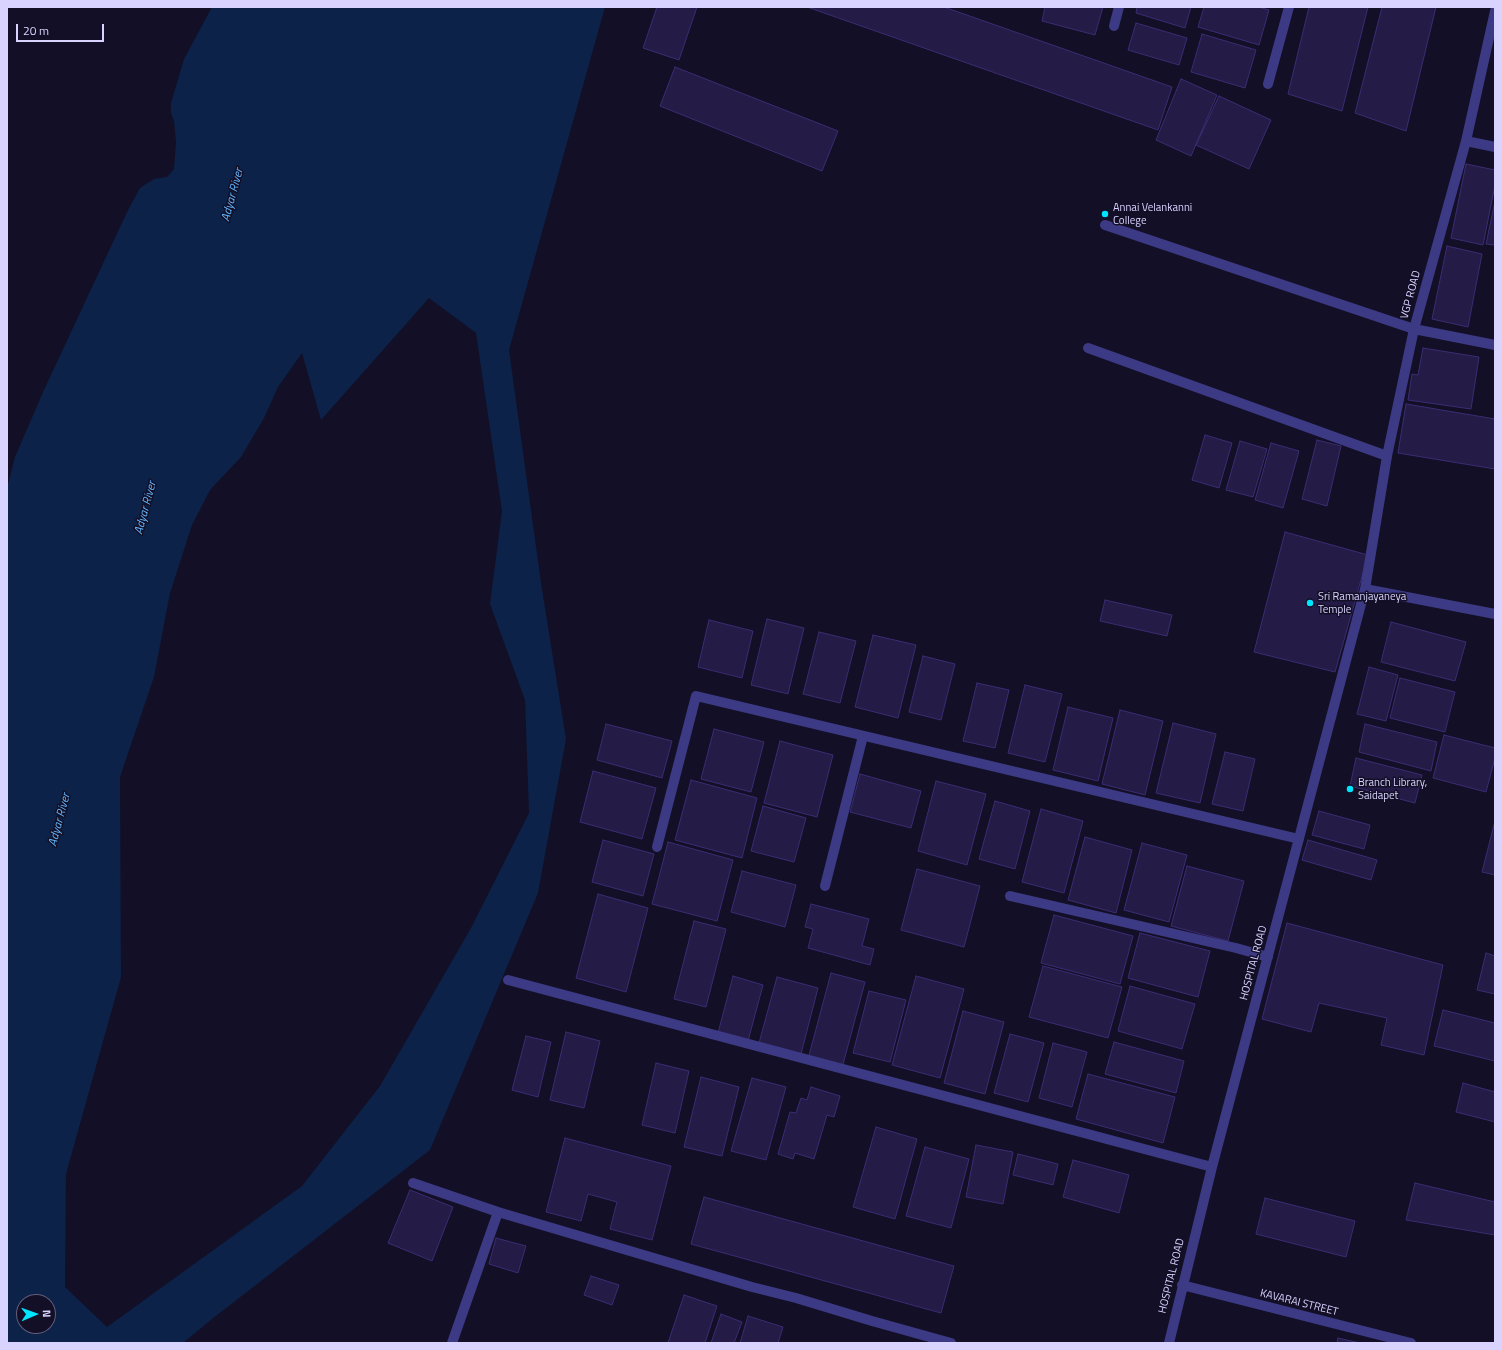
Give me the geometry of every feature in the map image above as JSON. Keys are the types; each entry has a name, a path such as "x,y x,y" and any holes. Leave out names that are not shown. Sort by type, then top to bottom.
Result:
{"street":[{"path":"1114,26 1119,7"},
{"path":"1268,84 1289,7"},
{"name":"VGP ROAD","path":"1365,589 1387,456 1414,329 1466,141 1495,11"},
{"path":"1466,141 1495,147"},
{"path":"1105,225 1414,329 1495,345"},
{"path":"1088,348 1387,456"},
{"path":"1365,589 1495,614"},
{"name":"HOSPITAL ROAD","path":"1169,1343 1212,1167 1365,589"},
{"path":"657,847 696,696 1299,839"},
{"path":"825,886 863,736"},
{"path":"1010,896 1236,948 1268,957"},
{"path":"508,980 1212,1167"},
{"path":"413,1183 498,1212 752,1287 796,1298 872,1322 950,1343"},
{"path":"452,1343 498,1212"},
{"name":"KAVARAI STREET","path":"1182,1285 1411,1343"}],"water":[{"name":"Adyar River","path":"212,7 605,7 509,350 541,583 566,739 538,893 430,1150 183,1343 7,1343 7,488 15,457 43,392 128,210 140,188 154,179 167,177 174,169 176,142 174,121 171,113 171,103 184,59","holes":["429,298 476,333 502,511 490,604 525,700 529,813 471,928 380,1086 302,1186 107,1327 65,1287 66,1174 121,977 120,777 154,677 170,593 192,525 210,490 241,457 264,418 278,387 302,353 321,420"]}],"building":[{"path":"657,7 697,7 679,60 643,48"},
{"path":"807,7 944,7 1172,87 1158,130"},
{"path":"1045,7 1103,7 1095,35 1042,21"},
{"path":"1137,7 1191,7 1185,28 1136,13"},
{"path":"1204,7 1258,7 1269,10 1259,45 1198,27"},
{"path":"1309,7 1368,7 1342,111 1288,94"},
{"path":"1382,7 1436,7 1406,131 1355,113"},
{"path":"1136,23 1187,38 1179,65 1128,50"},
{"path":"1202,34 1256,50 1245,88 1191,72"},
{"path":"675,67 838,131 822,171 660,106"},
{"path":"1181,79 1217,95 1191,156 1156,140"},
{"path":"1219,96 1271,120 1249,169 1196,145"},
{"path":"1466,164 1495,170 1495,185 1483,245 1451,238"},
{"path":"1495,201 1495,245 1486,244"},
{"path":"1447,246 1482,254 1468,327 1432,319"},
{"path":"1423,348 1479,357 1471,409 1408,400 1412,374 1418,375"},
{"path":"1406,404 1495,419 1495,469 1398,453"},
{"path":"1205,435 1232,443 1219,488 1192,480"},
{"path":"1317,440 1341,446 1327,506 1302,499"},
{"path":"1240,441 1267,449 1253,497 1226,490"},
{"path":"1271,443 1299,451 1283,508 1255,500"},
{"name":"Sri Ramanjayaneya Temple","path":"1285,532 1368,555 1335,672 1254,652"},
{"path":"1105,600 1172,615 1167,636 1100,621"},
{"path":"767,619 804,628 788,694 751,685"},
{"path":"709,620 753,631 742,678 698,667"},
{"path":"1391,622 1466,642 1455,681 1381,662"},
{"path":"819,632 856,641 840,703 803,694"},
{"path":"873,635 916,645 898,718 855,707"},
{"path":"923,656 955,664 941,720 909,712"},
{"path":"1369,667 1398,675 1386,721 1357,714"},
{"path":"1400,678 1455,692 1445,732 1390,718"},
{"path":"977,683 1009,690 995,748 963,741"},
{"path":"1025,685 1062,694 1045,762 1008,753"},
{"path":"1068,707 1113,718 1098,781 1053,770"},
{"path":"1120,710 1163,721 1145,795 1102,784"},
{"path":"1173,723 1216,734 1200,803 1156,793"},
{"path":"606,724 672,741 662,778 597,760"},
{"path":"1365,724 1437,742 1431,771 1359,752"},
{"path":"714,729 764,742 751,792 701,779"},
{"path":"1444,735 1495,748 1495,758 1486,792 1433,778"},
{"path":"780,741 833,755 817,817 764,803"},
{"path":"1225,752 1255,759 1243,811 1212,804"},
{"path":"1356,758 1422,775 1415,803 1350,786"},
{"path":"593,771 656,788 642,839 580,822"},
{"path":"860,774 921,791 911,828 850,812"},
{"path":"691,780 757,798 742,858 675,840"},
{"path":"936,781 986,794 967,865 918,851"},
{"path":"995,801 1030,811 1015,869 979,859"},
{"path":"763,806 806,818 794,862 751,851"},
{"path":"1041,809 1083,821 1064,893 1022,882"},
{"path":"1319,811 1370,825 1364,849 1312,835"},
{"path":"1495,821 1495,875 1482,872"},
{"path":"1085,837 1132,850 1116,913 1068,900"},
{"path":"603,840 654,854 643,896 592,882"},
{"path":"1308,840 1377,860 1371,880 1302,860"},
{"path":"668,842 733,860 717,921 652,904"},
{"path":"1142,843 1187,855 1169,922 1124,910"},
{"path":"1187,866 1244,881 1228,941 1171,926"},
{"path":"917,869 980,886 964,947 901,930"},
{"path":"742,871 796,885 785,927 731,912"},
{"path":"598,894 648,908 626,992 576,978"},
{"path":"811,904 869,919 862,946 874,949 870,965 808,948 813,929 805,927"},
{"path":"1054,915 1133,936 1120,984 1041,963"},
{"path":"694,921 726,929 706,1007 674,999"},
{"path":"1287,923 1443,965 1424,1055 1381,1045 1387,1018 1319,1003 1311,1032 1262,1019"},
{"path":"1140,933 1210,951 1198,997 1128,978"},
{"path":"1486,953 1495,956 1495,994 1477,990"},
{"path":"1043,966 1122,987 1108,1038 1029,1017"},
{"path":"831,973 865,982 842,1068 808,1059"},
{"path":"733,976 763,985 748,1041 718,1033"},
{"path":"916,976 964,989 940,1078 892,1065"},
{"path":"777,977 818,988 801,1054 759,1043"},
{"path":"1130,986 1195,1004 1182,1049 1118,1031"},
{"path":"869,991 906,1000 890,1062 853,1053"},
{"path":"1443,1010 1495,1023 1495,1061 1434,1046"},
{"path":"963,1011 1004,1022 985,1094 944,1083"},
{"path":"566,1032 600,1041 584,1108 550,1100"},
{"path":"1010,1034 1044,1043 1028,1102 994,1093"},
{"path":"526,1036 551,1042 538,1097 512,1090"},
{"path":"1114,1042 1184,1061 1176,1093 1105,1074"},
{"path":"1053,1043 1087,1052 1072,1107 1039,1098"},
{"path":"656,1063 689,1071 675,1133 642,1125"},
{"path":"1088,1074 1175,1097 1163,1143 1076,1119"},
{"path":"701,1077 739,1087 722,1156 684,1147"},
{"path":"752,1078 786,1087 766,1160 731,1151"},
{"path":"1463,1083 1495,1092 1495,1122 1456,1112"},
{"path":"811,1087 840,1096 834,1117 827,1115 814,1159 795,1153 793,1159 778,1154 790,1112 796,1113 801,1098 807,1100"},
{"path":"876,1127 917,1139 895,1219 853,1207"},
{"path":"565,1138 671,1166 652,1240 610,1229 617,1202 588,1194 581,1221 546,1212"},
{"path":"976,1145 1013,1152 1003,1204 966,1197"},
{"path":"925,1147 969,1159 951,1228 906,1216"},
{"path":"1018,1154 1058,1164 1053,1185 1013,1175"},
{"path":"1073,1160 1129,1175 1119,1213 1063,1197"},
{"path":"1415,1183 1495,1202 1495,1235 1406,1220"},
{"path":"410,1190 453,1207 432,1261 388,1243"},
{"path":"704,1197 954,1266 941,1313 691,1244"},
{"path":"1265,1198 1355,1221 1346,1257 1256,1234"},
{"path":"496,1238 526,1246 518,1273 489,1264"},
{"path":"591,1276 619,1285 612,1305 584,1295"},
{"path":"684,1295 717,1306 705,1343 668,1343"},
{"path":"721,1314 742,1322 734,1343 711,1343"},
{"path":"748,1316 783,1327 778,1343 740,1343"},
{"path":"1338,1338 1360,1343 1337,1343"}],"place":[{"name":"Annai Velankanni College","path":"1105,214"},
{"name":"Sri Ramanjayaneya Temple","path":"1310,603"},
{"name":"Branch Library, Saidapet","path":"1350,789"}]}
